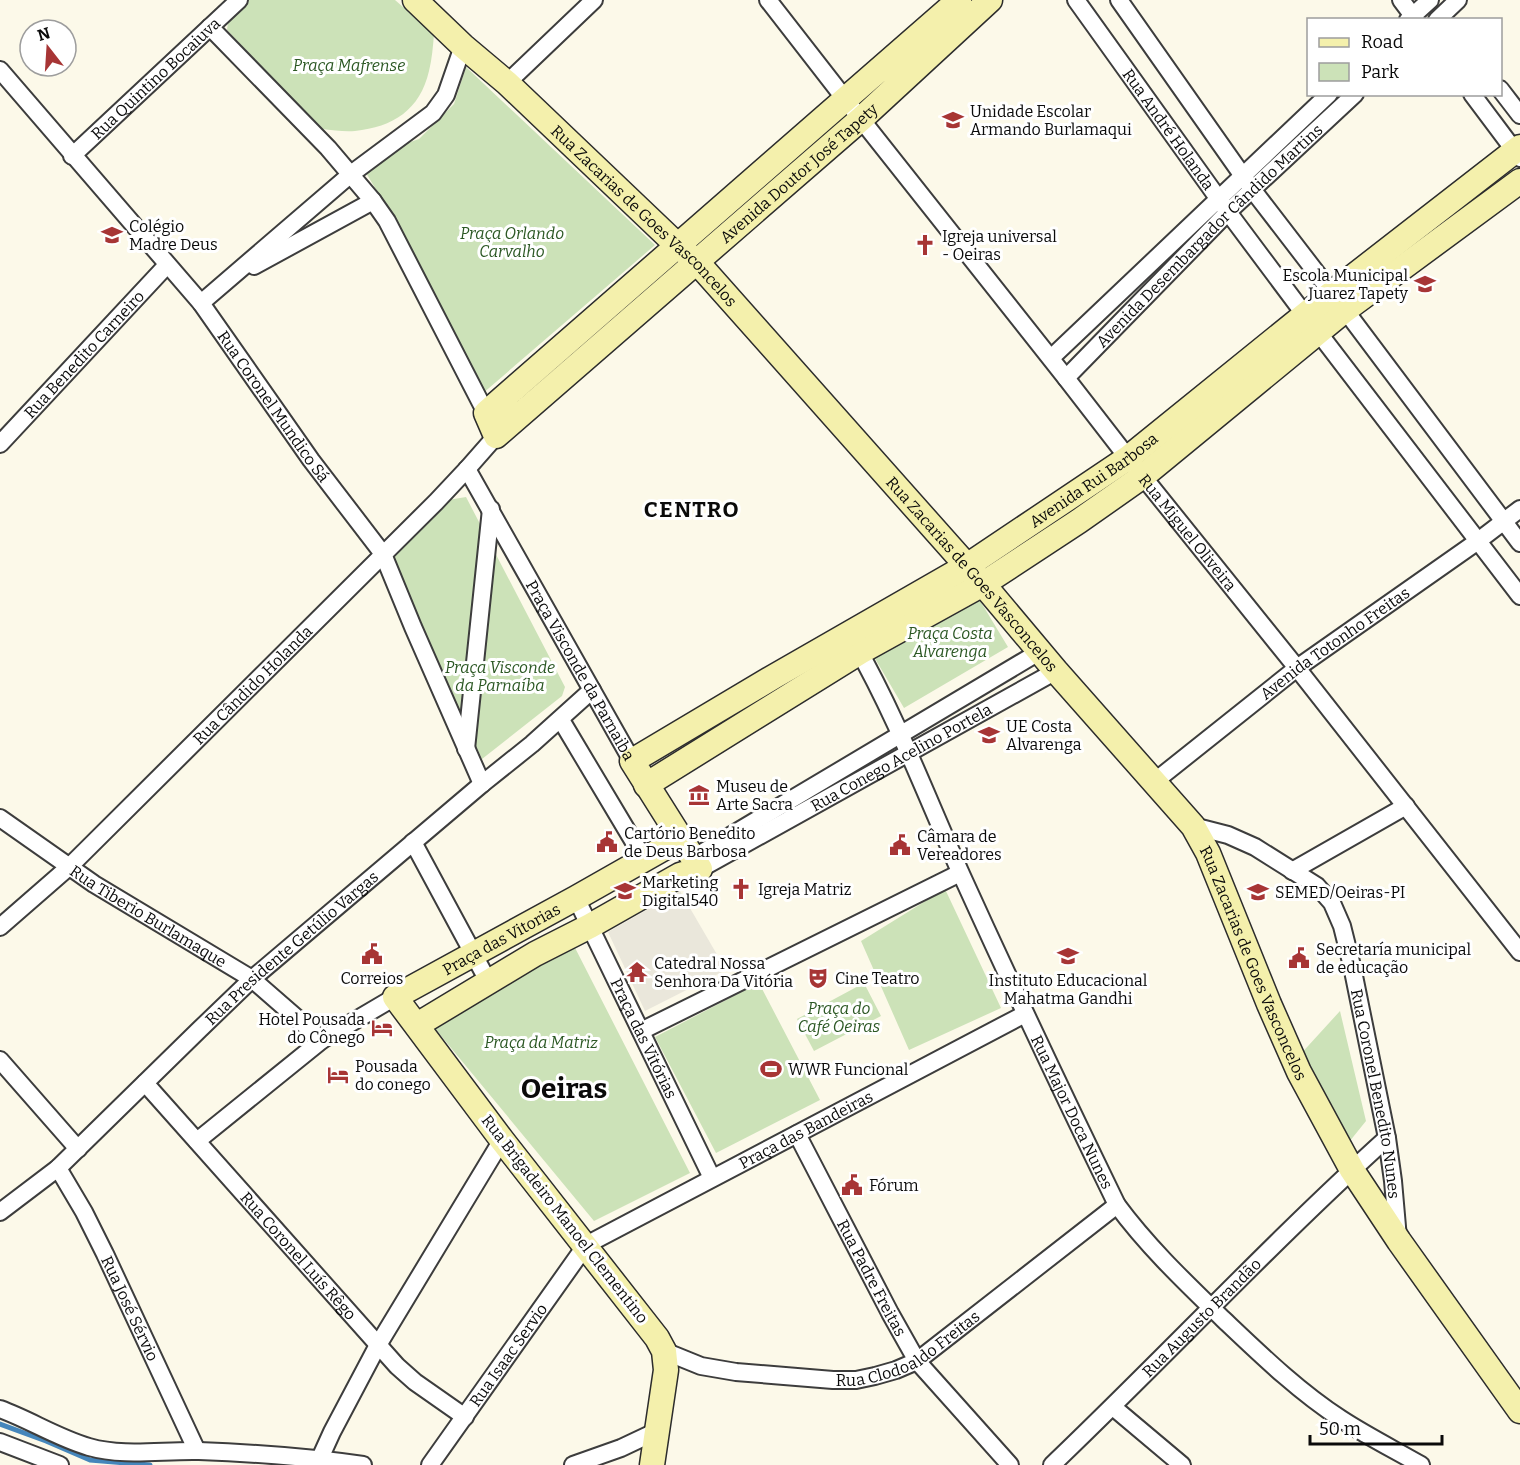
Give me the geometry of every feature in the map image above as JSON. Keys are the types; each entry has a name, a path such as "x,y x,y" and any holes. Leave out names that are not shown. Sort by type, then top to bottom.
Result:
{"street":[{"name":"Rua Quintino Bocaiuva","path":"72,156 239,0"},
{"name":"Rua Zacarias de Goes Vasconcelos","path":"415,0 463,46 507,83 687,254 975,575 1193,826 1221,883 1299,1072 1352,1170 1399,1240"},
{"path":"507,83 594,0"},
{"name":"Rua Miguel Oliveira","path":"768,0 1135,467 1518,946"},
{"name":"Avenida Doutor José Tapety","path":"496,436 845,99 959,0"},
{"name":"Avenida Doutor José Tapety","path":"486,413 861,119 990,0"},
{"name":"Rua André Holanda","path":"1076,0 1223,205 1520,596"},
{"name":"Rua André Holanda","path":"1119,0 1247,182 1520,543"},
{"path":"1401,0 1412,18 1430,0"},
{"path":"1441,13 1458,0"},
{"path":"210,27 328,148 387,221 496,436"},
{"path":"201,303 351,174 433,113 446,95 463,46"},
{"name":"Rua Coronel Mundico Sá","path":"0,70 201,303 311,460 383,554 482,784"},
{"path":"1502,92 1520,115"},
{"name":"Avenida Desembargador Cândido Martins","path":"1051,358 1223,205 1327,96"},
{"name":"Avenida Desembargador Cândido Martins","path":"1247,182 1353,96"},
{"path":"1474,96 1518,152"},
{"name":"Avenida Rui Barbosa","path":"632,760 855,643 975,575 1053,539 1135,467 1518,152"},
{"name":"Avenida Rui Barbosa","path":"1338,302 1520,181"},
{"path":"225,283 373,201"},
{"name":"Avenida Desembargador Cândido Martins","path":"1066,378 1223,205"},
{"name":"Rua Benedito Carneiro","path":"0,444 167,265"},
{"name":"Rua Cândido Holanda","path":"0,927 70,866 436,502 496,436"},
{"name":"Praça Visconde da Parnaiba","path":"468,469 688,860"},
{"path":"466,750 491,509"},
{"name":"Avenida Totonho Freitas","path":"1154,782 1297,668 1520,509"},
{"name":"Avenida Rui Barbosa","path":"646,785 855,643"},
{"name":"Rua Major Doca Nunes","path":"855,643 909,753 960,873 1025,1014 1117,1205 1154,1250 1270,1364 1298,1388 1342,1420 1421,1465"},
{"name":"Rua Conego Acelino Portela","path":"417,1025 535,954 590,926 688,860 1040,652"},
{"name":"Rua Conego Acelino Portela","path":"688,860 909,753 1056,671"},
{"name":"Rua Presidente Getúlio Vargas","path":"0,1212 58,1168 252,980 413,842 561,720 592,690"},
{"path":"561,720 644,859"},
{"path":"1292,871 1406,806"},
{"name":"Rua Tiberio Burlamaque","path":"0,818 94,884 252,980 322,1040"},
{"name":"Rua Coronel Benedito Nunes","path":"1193,826 1228,835 1255,847 1317,886 1332,903 1342,926 1352,966 1387,1138 1399,1240 1520,1411"},
{"path":"413,842 488,981"},
{"name":"Praça das Vitorias","path":"322,1040 644,859 688,860"},
{"path":"641,1031 960,873"},
{"name":"Praça das Vitórias","path":"576,898 712,1178"},
{"name":"Rua Brigadeiro Manoel Clementino","path":"395,997 502,1140 647,1323 664,1351"},
{"name":"Praça das Bandeiras","path":"586,1245 1025,1014"},
{"path":"197,1141 322,1040"},
{"path":"0,1060 78,1149"},
{"name":"Rua Coronel Luís Rêgo","path":"145,1083 397,1366 415,1382 465,1417"},
{"name":"Rua Padre Freitas","path":"797,1134 917,1361 1010,1465"},
{"name":"Rua Augusto Brandão","path":"1052,1465 1113,1407 1211,1306 1387,1138"},
{"path":"318,1462 378,1346 502,1140"},
{"name":"Rua José Sérvio","path":"58,1168 105,1254 197,1451"},
{"name":"Rua Clodoaldo Freitas","path":"664,1351 701,1366 833,1380 856,1380 896,1370 917,1361 1117,1205"},
{"name":"Rua Isaac Servio","path":"430,1465 586,1245"},
{"path":"573,1465 621,1448 655,1447 666,1370 664,1351"},
{"path":"1113,1407 1182,1465"},
{"path":"0,1409 89,1447 126,1452 197,1451 363,1465"},
{"path":"0,1442 60,1465"}],"green space":[{"name":"Praça Mafrense","path":"245,0 395,0 434,34 432,57 425,85 412,106 393,121 355,131 322,129 227,30 229,14"},
{"name":"Praça Orlando Carvalho","path":"466,67 655,245 482,394 416,260 357,158 419,139 454,104"},
{"name":"Praça Visconde da Parnaíba","path":"466,497 565,687 562,696 482,759 432,651 389,544 436,502"},
{"name":"Praça Costa Alvarenga","path":"973,589 1008,647 904,708 870,650"},
{"path":"945,889 1001,1008 909,1050 861,941"},
{"name":"Praça da Matriz","path":"570,938 690,1173 594,1221 432,1025"},
{"path":"759,983 820,1100 716,1153 655,1037"},
{"name":"Praça do Café Oeiras","path":"864,983 881,1016 814,1051 797,1019"},
{"path":"1340,1011 1366,1121 1341,1152 1298,1057"}],"shaded area":[{"path":"680,891 726,970 645,1011 608,932"}],"waterway":[{"path":"0,1424 90,1460 150,1465"}],"place":[{"name":"Unidade Escolar Armando Burlamaqui","path":"953,120"},
{"name":"Colégio Madre Deus","path":"112,235"},
{"name":"Igreja universal - Oeiras","path":"925,245"},
{"name":"Escola Municipal Juarez Tapety","path":"1425,284"},
{"name":"UE Costa Alvarenga","path":"989,735"},
{"name":"Museu de Arte Sacra","path":"699,795"},
{"name":"Cartório Benedito de Deus Barbosa","path":"607,842"},
{"name":"Câmara de Vereadores","path":"900,845"},
{"name":"Igreja Matriz","path":"741,889"},
{"name":"Marketing Digital540","path":"625,891"},
{"name":"SEMED/Oeiras-PI","path":"1258,892"},
{"name":"Correios","path":"372,954"},
{"name":"Instituto Educacional Mahatma Gandhi","path":"1068,956"},
{"name":"Secretaría municipal de educação","path":"1299,958"},
{"name":"Catedral Nossa Senhora Da Vitória","path":"637,972"},
{"name":"Cine Teatro","path":"818,978"},
{"name":"Hotel Pousada do Cônego","path":"382,1028"},
{"name":"WWR Funcional","path":"771,1069"},
{"name":"Pousada do conego","path":"338,1075"},
{"name":"Fórum","path":"852,1185"}],"district":[{"name":"CENTRO","path":"692,509"},
{"name":"Oeiras","path":"564,1088"}]}
